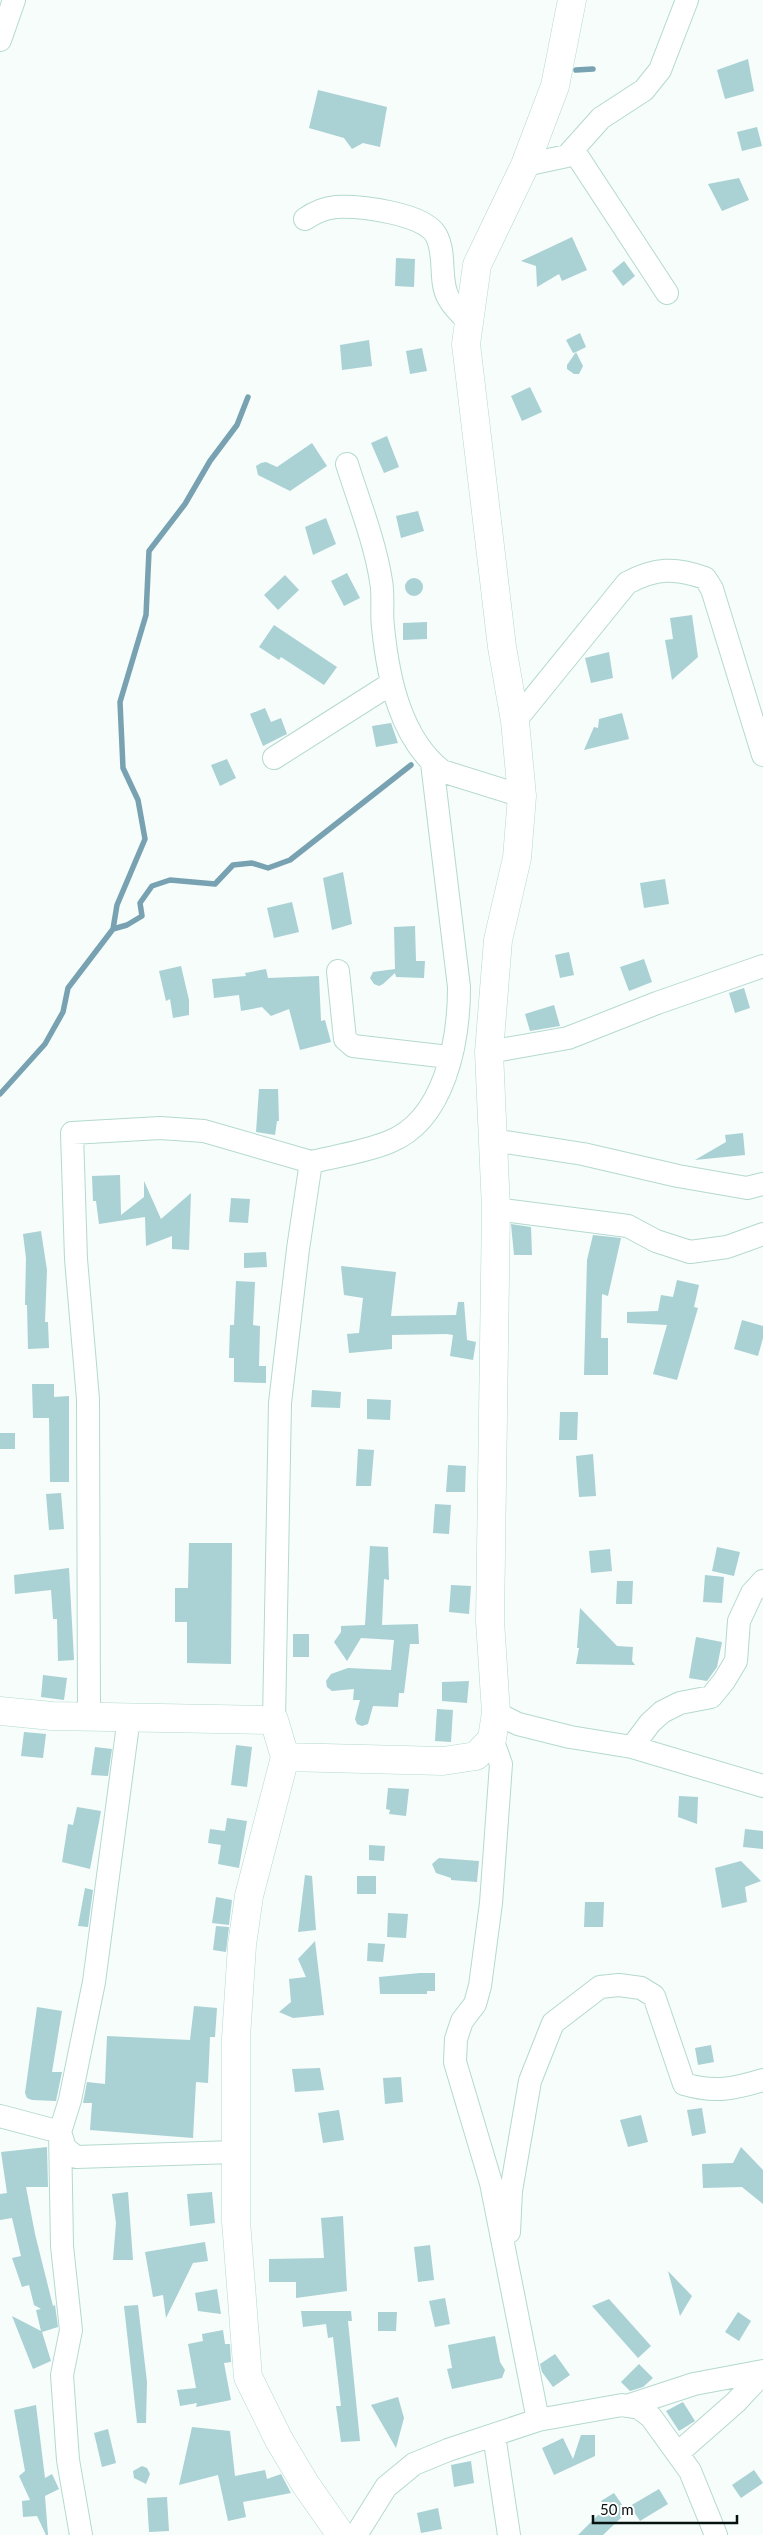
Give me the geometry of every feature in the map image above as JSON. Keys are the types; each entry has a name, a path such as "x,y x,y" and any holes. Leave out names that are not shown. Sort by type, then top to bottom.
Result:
{"street":[{"path":"0,40 14,0"},
{"path":"538,2420 491,2183 455,2062 456,2040 462,2021 475,2004 480,1986 492,1902 501,1764 494,1726 490,1621 496,1209 489,1052 498,940 517,858 522,796 515,721 502,646 466,344 478,265 526,165 555,86 572,0"},
{"path":"526,165 553,160 574,151 602,118 644,90 656,77 667,54 687,0"},
{"path":"574,151 667,293"},
{"path":"305,219 318,210 336,207 374,210 419,221 429,226 439,242 448,298 469,322"},
{"path":"347,464 382,582 383,626 392,684 399,708 432,763 442,771 522,796"},
{"path":"515,721 627,583 643,574 669,569 705,578 712,589 763,755"},
{"path":"274,758 392,684"},
{"path":"89,1716 88,1398 76,1259 72,1133 160,1128 204,1131 311,1162 390,1142 413,1128 424,1118 438,1096 449,1057 458,1017 459,987 432,763"},
{"path":"489,1052 568,1038 657,1003 763,966"},
{"path":"338,971 345,1039 353,1046 449,1057"},
{"path":"459,987 495,987"},
{"path":"492,1140 583,1154 747,1188 763,1184"},
{"path":"311,1162 298,1249 280,1403 274,1720 285,1757 249,1896 244,1935 236,2038 236,2221 248,2377 280,2440 306,2485 341,2535"},
{"path":"496,1209 628,1226 656,1241 690,1252 727,1247 763,1234"},
{"path":"632,1746 650,1723 662,1712 680,1703 711,1696 724,1681 736,1661 739,1622 752,1593 763,1581"},
{"path":"0,1711 52,1716 274,1720"},
{"path":"81,2535 68,2460 62,2375 71,2330 62,2246 60,2132 70,2100 94,1982 129,1717"},
{"path":"494,1726 518,1724 632,1746 763,1786"},
{"path":"285,1757 443,1761 476,1756 494,1726"},
{"path":"507,2264 511,2191 530,2081 554,2023 600,1987 619,1985 642,1988 654,1996 684,2084 705,2090 731,2089 763,2080"},
{"path":"0,2116 60,2132"},
{"path":"60,2132 65,2148 76,2158 235,2152"},
{"path":"356,2535 386,2487 414,2464 538,2420 627,2406 694,2384 763,2372"},
{"path":"678,2454 736,2402 763,2372"},
{"path":"627,2406 639,2408 651,2417 690,2471 716,2535"},
{"path":"494,2435 509,2535"}],"building":[{"path":"748,59 754,91 725,99 717,70"},
{"path":"318,90 387,107 380,147 363,143 352,149 344,138 309,128"},
{"path":"757,127 762,146 742,151 737,132"},
{"path":"739,178 749,200 722,211 708,184"},
{"path":"572,237 587,270 562,281 559,274 537,287 536,266 521,261"},
{"path":"396,258 415,259 414,287 395,286"},
{"path":"624,261 635,276 623,286 612,271"},
{"path":"580,333 586,347 573,353 566,340"},
{"path":"369,340 372,366 342,370 340,345"},
{"path":"422,348 427,371 410,374 406,351"},
{"path":"576,352 583,366 579,374 574,374 567,369 567,365"},
{"path":"530,387 542,412 522,421 511,396"},
{"path":"387,436 399,467 384,473 371,443"},
{"path":"312,443 327,466 290,491 258,475 256,466 261,463 266,462 277,467"},
{"path":"418,511 424,531 401,538 396,516"},
{"path":"326,518 336,544 313,555 305,527"},
{"path":"347,573 360,598 344,606 331,581"},
{"path":"285,575 299,590 278,610 264,595"},
{"path":"414,578 420,581 423,587 420,593 414,596 408,593 405,587 408,581"},
{"path":"692,615 698,657 672,680 665,640 673,639 670,618"},
{"path":"427,622 427,639 403,640 403,623"},
{"path":"274,625 337,667 324,685 281,657 279,660 259,647"},
{"path":"609,652 613,678 591,683 585,658"},
{"path":"265,708 271,722 281,718 287,734 263,746 250,714"},
{"path":"622,713 629,739 584,750 594,727 598,728 599,719"},
{"path":"391,723 398,743 376,747 372,726"},
{"path":"227,759 236,778 220,786 211,765"},
{"path":"343,872 352,924 332,930 323,878"},
{"path":"665,879 669,904 644,908 640,883"},
{"path":"292,902 299,932 274,938 267,908"},
{"path":"415,926 416,961 425,961 424,978 396,977 395,973 383,984 379,986 374,984 370,978 373,972 395,969 394,927"},
{"path":"569,952 574,975 560,978 555,955"},
{"path":"644,959 652,982 629,991 620,967"},
{"path":"181,966 189,1000 189,1015 173,1018 170,999 166,1001 159,971"},
{"path":"266,969 268,978 319,976 321,1021 325,1020 331,1042 300,1050 289,1009 271,1016 262,1007 241,1011 239,995 214,998 212,979 246,976 245,973"},
{"path":"744,988 750,1008 735,1013 729,993"},
{"path":"554,1005 560,1026 530,1031 525,1014"},
{"path":"259,1089 278,1089 279,1121 277,1121 275,1135 256,1132"},
{"path":"743,1133 745,1155 695,1160 726,1142 725,1135"},
{"path":"120,1175 121,1215 144,1197 144,1181 161,1219 191,1193 189,1250 172,1249 172,1236 146,1246 145,1217 99,1224 96,1201 93,1201 92,1176"},
{"path":"231,1198 250,1199 248,1223 229,1222"},
{"path":"511,1224 531,1227 532,1255 514,1255"},
{"path":"41,1231 47,1270 45,1322 48,1322 49,1348 28,1349 27,1305 25,1305 26,1258 23,1234"},
{"path":"593,1235 621,1238 608,1296 602,1294 601,1338 608,1338 608,1375 584,1375 587,1260"},
{"path":"266,1252 267,1267 244,1268 244,1253"},
{"path":"341,1266 396,1272 391,1316 456,1315 458,1302 464,1302 467,1340 476,1342 473,1360 450,1356 453,1335 447,1334 392,1335 392,1349 349,1353 347,1334 359,1333 363,1298 344,1295"},
{"path":"677,1280 699,1285 694,1307 698,1308 677,1380 653,1374 667,1325 627,1323 627,1312 658,1311 661,1295 673,1297"},
{"path":"236,1281 255,1282 253,1325 260,1326 259,1366 266,1366 266,1383 234,1382 234,1358 229,1358 230,1325 234,1325"},
{"path":"742,1320 763,1326 763,1338 758,1356 734,1349"},
{"path":"32,1384 54,1384 54,1397 69,1396 69,1482 50,1482 49,1418 33,1418"},
{"path":"312,1390 341,1392 340,1408 311,1407"},
{"path":"367,1399 391,1400 390,1420 367,1419"},
{"path":"560,1412 578,1412 577,1440 559,1440"},
{"path":"0,1433 15,1433 15,1449 0,1449"},
{"path":"358,1449 374,1450 371,1486 356,1486"},
{"path":"593,1454 596,1496 579,1497 576,1456"},
{"path":"448,1465 466,1466 465,1492 446,1492"},
{"path":"61,1493 64,1529 49,1530 46,1494"},
{"path":"435,1504 451,1505 449,1534 433,1533"},
{"path":"189,1543 232,1543 231,1664 187,1663 187,1622 175,1622 175,1588 188,1588"},
{"path":"370,1546 388,1547 389,1580 384,1579 382,1625 418,1624 419,1644 410,1644 404,1693 399,1693 398,1707 373,1706 368,1724 362,1726 357,1724 355,1719 360,1700 353,1700 354,1689 332,1691 327,1687 326,1681 331,1674 348,1668 391,1670 394,1640 361,1638 347,1661 334,1642 341,1632 341,1626 365,1625"},
{"path":"717,1547 740,1552 734,1576 712,1571"},
{"path":"610,1549 612,1571 591,1573 589,1551"},
{"path":"69,1568 74,1660 58,1661 57,1619 53,1619 51,1590 15,1594 14,1575"},
{"path":"705,1575 724,1577 722,1603 703,1602"},
{"path":"617,1581 633,1581 632,1604 616,1604"},
{"path":"451,1585 471,1586 469,1614 449,1612"},
{"path":"580,1608 617,1646 633,1647 632,1661 635,1665 576,1664 579,1648 577,1648"},
{"path":"293,1634 309,1634 309,1657 293,1657"},
{"path":"696,1637 722,1642 717,1667 707,1681 689,1678"},
{"path":"43,1675 67,1678 64,1700 41,1697"},
{"path":"469,1681 467,1703 442,1701 442,1682"},
{"path":"437,1709 453,1710 451,1742 435,1741"},
{"path":"24,1732 46,1734 43,1758 21,1756"},
{"path":"236,1745 252,1747 247,1787 231,1785"},
{"path":"95,1747 112,1749 108,1776 91,1775"},
{"path":"388,1788 409,1789 406,1816 389,1814 390,1810 386,1809"},
{"path":"679,1796 698,1797 697,1824 678,1817"},
{"path":"77,1807 101,1811 90,1869 62,1862 68,1824 73,1825"},
{"path":"227,1818 247,1821 239,1868 218,1864 221,1845 208,1843 210,1829 225,1831"},
{"path":"745,1829 763,1831 763,1849 743,1847"},
{"path":"369,1845 385,1846 384,1861 369,1860"},
{"path":"439,1858 479,1861 477,1882 451,1880 451,1878 436,1873 432,1864"},
{"path":"741,1861 761,1881 745,1887 747,1902 722,1908 715,1868"},
{"path":"305,1875 312,1876 316,1930 298,1932"},
{"path":"357,1876 376,1876 376,1894 357,1894"},
{"path":"85,1888 93,1890 88,1927 78,1926"},
{"path":"216,1897 232,1900 229,1925 212,1923"},
{"path":"585,1902 604,1902 603,1927 584,1927"},
{"path":"388,1913 408,1914 406,1938 387,1937"},
{"path":"216,1926 229,1927 226,1952 213,1950"},
{"path":"315,1941 324,2015 293,2018 279,2012 291,2002 289,1979 306,1977 298,1959"},
{"path":"368,1943 385,1944 383,1962 367,1961"},
{"path":"435,1973 435,1991 427,1991 427,1994 380,1994 379,1977"},
{"path":"194,2006 217,2008 215,2037 210,2037 208,2083 196,2082 193,2138 90,2130 92,2103 83,2103 87,2082 105,2084 107,2036 190,2040"},
{"path":"37,2007 62,2011 52,2072 62,2072 56,2101 32,2100 27,2098 25,2093"},
{"path":"711,2045 714,2062 698,2065 695,2048"},
{"path":"320,2068 324,2090 295,2092 292,2069"},
{"path":"401,2077 403,2102 385,2104 383,2078"},
{"path":"702,2108 706,2133 692,2136 687,2110"},
{"path":"339,2110 344,2140 323,2143 318,2113"},
{"path":"641,2115 648,2142 628,2147 620,2120"},
{"path":"47,2147 48,2187 26,2187 35,2234 53,2306 55,2305 58,2327 42,2332 51,2361 33,2369 12,2316 41,2331 36,2310 41,2309 34,2305 29,2285 22,2287 12,2258 21,2256 12,2218 0,2220 0,2194 7,2193 1,2152"},
{"path":"741,2147 763,2170 763,2204 742,2187 703,2188 702,2164 733,2163"},
{"path":"128,2192 133,2260 113,2260 116,2223 112,2194"},
{"path":"212,2192 215,2223 190,2226 187,2194"},
{"path":"343,2216 347,2291 296,2298 296,2282 269,2282 269,2259 324,2258 321,2218"},
{"path":"205,2242 208,2261 193,2263 166,2318 163,2295 153,2297 145,2252"},
{"path":"430,2245 434,2280 418,2282 414,2247"},
{"path":"668,2271 692,2296 680,2316"},
{"path":"217,2289 221,2314 198,2311 195,2293"},
{"path":"445,2298 450,2324 435,2327 429,2301"},
{"path":"609,2299 651,2346 638,2358 592,2306"},
{"path":"138,2305 147,2382 146,2423 137,2423 124,2306"},
{"path":"301,2311 351,2311 352,2321 348,2321 360,2441 341,2442 336,2406 341,2406 333,2337 328,2338 326,2324 303,2327"},
{"path":"378,2312 397,2312 396,2331 378,2331"},
{"path":"738,2312 751,2321 739,2341 725,2332"},
{"path":"223,2330 225,2344 230,2344 231,2362 224,2363 231,2400 196,2407 197,2403 180,2406 177,2390 196,2388 188,2344 203,2341 202,2334"},
{"path":"495,2336 500,2362 505,2370 502,2378 452,2389 447,2369 452,2368 448,2345"},
{"path":"555,2354 570,2375 553,2387 542,2372 540,2364"},
{"path":"639,2364 653,2378 643,2387 630,2391 621,2382"},
{"path":"398,2397 404,2418 396,2448 371,2405"},
{"path":"683,2402 695,2421 679,2431 666,2411"},
{"path":"36,2405 45,2478 52,2474 59,2489 45,2496 48,2535 46,2535 37,2516 23,2517 22,2501 30,2500 19,2476 25,2471 14,2410"},
{"path":"192,2427 230,2431 235,2476 265,2470 267,2479 281,2474 291,2493 243,2502 246,2517 228,2521 218,2475 179,2485"},
{"path":"108,2429 116,2463 102,2467 94,2433"},
{"path":"581,2435 595,2435 595,2456 554,2475 542,2448 563,2438 573,2459"},
{"path":"471,2461 474,2483 454,2487 451,2465"},
{"path":"142,2466 147,2468 150,2474 146,2484 134,2478 133,2471"},
{"path":"754,2470 763,2483 741,2498 732,2485"},
{"path":"659,2489 668,2504 640,2521 630,2506"},
{"path":"614,2493 627,2512 603,2535 578,2535 605,2508 601,2501"},
{"path":"167,2497 169,2531 149,2532 147,2498"},
{"path":"438,2508 442,2529 421,2533 417,2513"}],"waterway":[{"path":"576,70 593,69"},
{"path":"0,1094 45,1044 63,1012 68,988 113,929 117,905 145,839 138,800 123,768 120,702 146,615 149,551 185,504 210,461 237,425 248,397"},
{"path":"113,929 127,925 142,916 140,903 152,886 170,880 215,884 233,865 252,863 268,868 290,860 411,765"}]}
